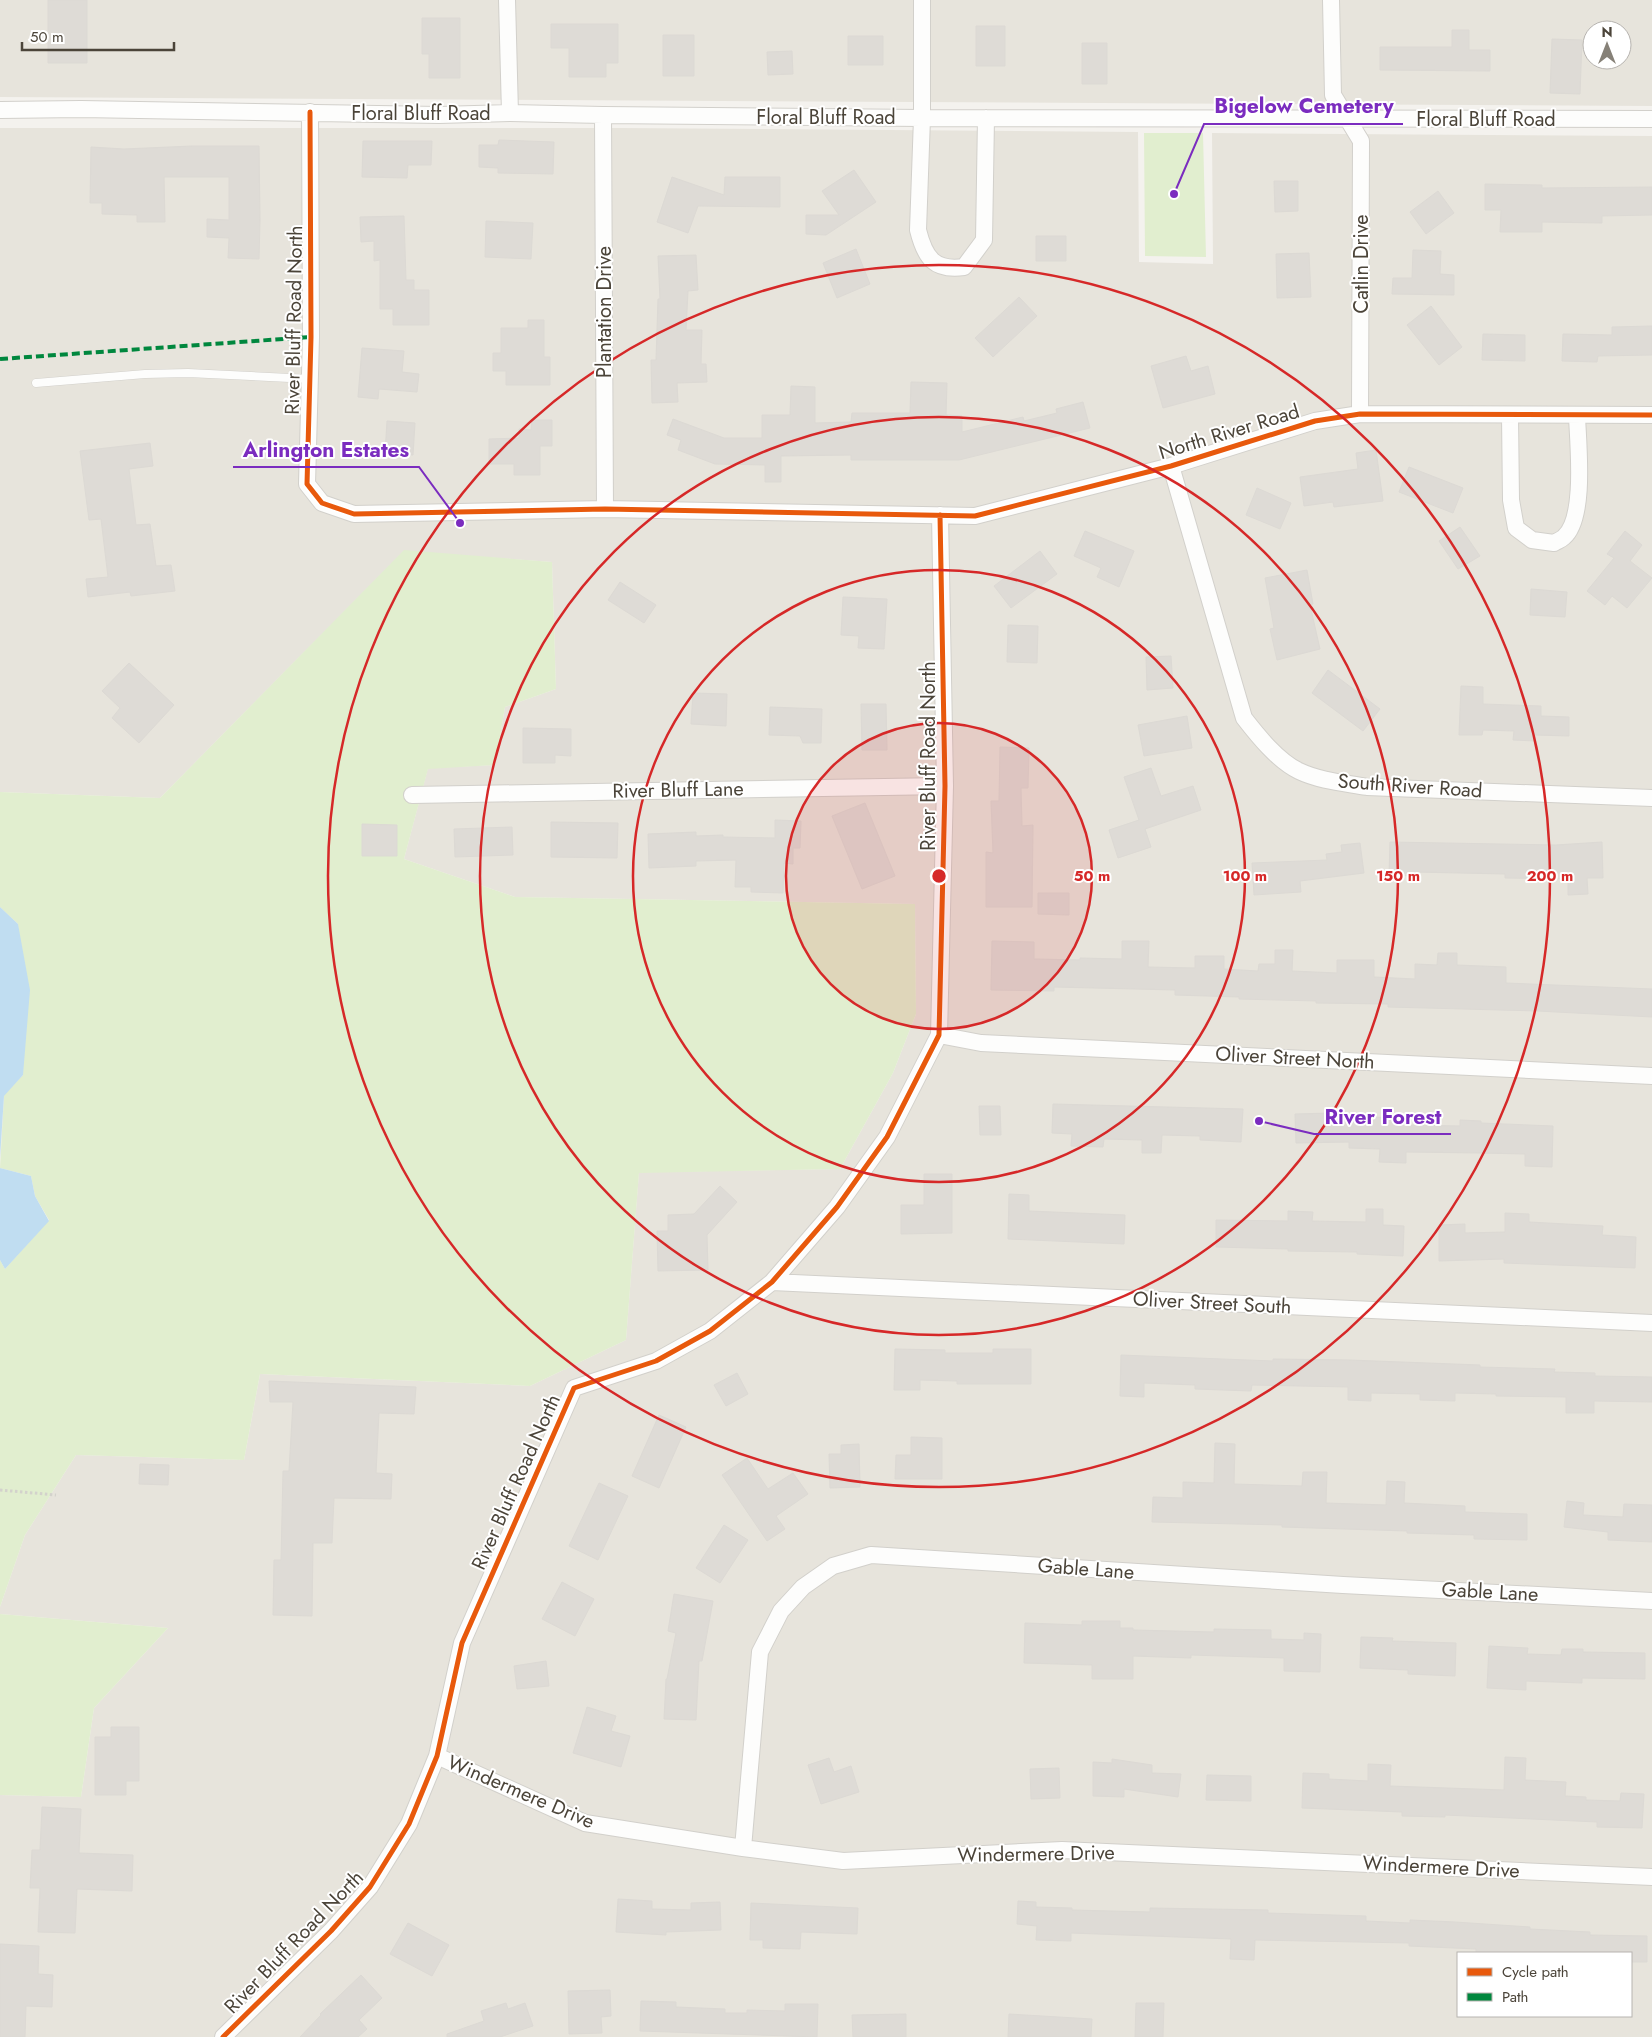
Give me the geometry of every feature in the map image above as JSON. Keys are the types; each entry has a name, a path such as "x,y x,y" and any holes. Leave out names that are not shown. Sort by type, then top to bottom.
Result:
{"street":[{"path":"507,0 510,112"},
{"path":"922,0 922,118 918,230 922,246 931,261 944,268 964,267 984,240 986,118"},
{"name":"Catlin Drive","path":"1331,0 1333,95 1361,141 1360,414"},
{"name":"Floral Bluff Road","path":"0,110 81,109 439,115 510,112 603,115 922,118 1652,120"},
{"name":"River Bluff Road North","path":"223,2037 331,1931 370,1887 409,1824 437,1756 462,1643 574,1388 656,1361 710,1331 772,1282 837,1207 887,1137 939,1035 945,786 940,515 605,509 354,514 322,503 307,484 311,328 310,112"},
{"name":"Plantation Drive","path":"603,115 605,509"},
{"name":"North River Road","path":"940,515 975,516 1171,466 1315,421 1360,414 1652,415"},
{"path":"1510,416 1511,500 1516,528 1532,540 1554,543 1565,537 1572,525 1579,498 1577,416"},
{"name":"South River Road","path":"1171,466 1244,718 1266,746 1299,771 1332,781 1367,787 1652,798"},
{"name":"River Bluff Lane","path":"412,795 945,786"},
{"name":"Oliver Street North","path":"939,1035 981,1043 1652,1076"},
{"name":"Oliver Street South","path":"772,1282 1652,1323"},
{"name":"Gable Lane","path":"742,1848 760,1652 781,1611 803,1587 833,1566 871,1555 1652,1601"},
{"name":"Windermere Drive","path":"437,1756 585,1823 843,1862 1062,1850 1652,1877"}],"lane":[{"path":"36,383 145,374 188,373 310,379"}],"path":[{"path":"0,1490 56,1495"}],"shaded area":[{"path":"0,0 1652,0 1652,106 0,97"},
{"path":"0,128 621,128 1138,132 1139,262 1213,264 1212,133 1652,136 1652,2037 0,2037 0,1795 81,1797 94,1708 168,1628 0,1614 0,1607 25,1535 76,1455 244,1460 260,1374 530,1386 626,1340 639,1172 840,1169 893,1073 916,1014 915,904 515,897 404,859 428,768 495,765 505,707 556,689 552,562 404,551 160,798 0,792"}],"green space":[{"path":"1144,133 1203,133 1206,257 1145,256"},
{"path":"404,550 552,562 556,689 505,707 495,765 428,769 404,859 515,897 915,904 916,1014 893,1073 840,1169 639,1173 626,1340 530,1386 260,1374 244,1460 76,1455 25,1535 0,1607 0,1260 5,1269 49,1220 35,1196 31,1176 0,1168 4,1095 23,1075 18,924 0,907 0,792 160,798"},
{"path":"0,1614 168,1628 94,1708 81,1797 0,1795"}],"water":[{"path":"0,907 18,924 30,990 23,1075 4,1096 0,1158"},
{"path":"0,1168 31,1176 35,1196 49,1221 5,1269 0,1260"}],"building":[{"path":"48,0 87,0 87,63 48,63"},
{"path":"422,18 460,18 460,78 429,78 429,54 422,54"},
{"path":"551,24 618,24 618,63 606,63 606,77 569,77 569,48 551,48"},
{"path":"976,26 1005,26 1005,66 976,66"},
{"path":"1452,30 1469,30 1469,50 1490,50 1490,71 1380,70 1380,47 1452,47"},
{"path":"663,35 694,35 694,76 663,76"},
{"path":"848,36 883,36 883,65 848,65"},
{"path":"1552,39 1582,40 1580,94 1550,93"},
{"path":"1082,43 1107,43 1107,84 1082,84"},
{"path":"792,51 793,74 768,75 767,52"},
{"path":"499,140 554,142 553,174 498,173 498,168 479,167 479,145 498,145"},
{"path":"363,141 432,141 431,165 408,165 407,178 362,177"},
{"path":"259,146 259,259 228,258 229,238 207,237 207,219 229,220 229,177 164,177 165,222 137,222 137,215 102,214 102,203 90,203 91,147 124,149"},
{"path":"854,170 876,202 826,235 806,234 806,215 839,215 822,191"},
{"path":"672,177 724,195 725,177 780,177 780,207 698,206 688,233 657,222"},
{"path":"1274,181 1298,181 1298,211 1275,212"},
{"path":"1485,184 1542,185 1542,188 1652,187 1652,215 1602,216 1602,223 1542,222 1542,232 1500,232 1501,210 1485,210"},
{"path":"1438,191 1454,213 1426,234 1410,212"},
{"path":"404,216 406,280 414,280 414,290 429,290 429,325 393,325 393,309 380,309 380,260 374,261 374,241 361,242 360,217"},
{"path":"486,221 533,223 531,259 485,257"},
{"path":"1036,236 1066,236 1066,261 1036,261"},
{"path":"856,249 870,284 837,298 823,263"},
{"path":"1413,250 1441,251 1440,274 1454,275 1454,295 1392,294 1393,278 1412,278"},
{"path":"1309,253 1311,297 1277,298 1276,254"},
{"path":"696,255 698,290 688,291 686,330 702,330 701,364 706,364 707,382 677,383 678,402 652,403 651,360 656,360 658,299 660,299 658,256"},
{"path":"1019,297 1037,316 993,357 975,338"},
{"path":"1431,306 1462,347 1439,365 1407,325"},
{"path":"528,320 544,320 544,357 550,357 550,385 506,385 506,371 493,371 493,353 501,353 501,328 528,328"},
{"path":"1652,326 1652,355 1598,356 1597,362 1562,361 1563,334 1612,335 1612,327"},
{"path":"1483,334 1525,335 1525,361 1482,360"},
{"path":"362,348 404,351 402,372 419,374 417,392 379,389 378,399 358,397"},
{"path":"1186,356 1191,371 1208,366 1215,394 1163,408 1151,366"},
{"path":"911,382 947,383 946,415 962,416 962,432 1023,417 1024,421 1057,413 1056,409 1083,402 1090,428 959,460 851,460 851,455 781,456 781,482 765,482 765,465 715,464 678,450 681,440 667,435 673,419 724,438 762,438 762,415 790,415 791,386 815,387 815,423 851,422 852,413 910,413"},
{"path":"532,420 552,420 552,446 540,446 540,475 514,475 514,464 489,464 489,439 519,438 519,429 531,430"},
{"path":"387,421 415,423 413,455 385,454"},
{"path":"150,443 153,466 129,469 136,525 150,524 156,566 171,565 175,591 131,596 130,592 88,597 86,579 108,577 101,519 89,520 80,451"},
{"path":"1376,450 1383,501 1334,507 1333,502 1304,506 1300,477 1358,469 1356,453"},
{"path":"1409,467 1463,488 1453,513 1399,492"},
{"path":"1257,488 1291,503 1280,529 1246,515"},
{"path":"1460,527 1480,556 1458,569 1439,541"},
{"path":"1085,531 1134,551 1119,587 1097,577 1101,568 1074,556"},
{"path":"1625,531 1642,545 1630,561 1652,578 1627,608 1612,596 1605,605 1587,591 1614,558 1607,554"},
{"path":"1040,551 1057,574 1011,608 994,586"},
{"path":"1307,570 1313,604 1310,605 1320,649 1277,660 1270,629 1274,628 1265,578"},
{"path":"620,582 656,605 644,623 608,600"},
{"path":"1531,589 1567,592 1565,617 1530,615"},
{"path":"843,597 887,599 884,649 858,648 859,636 841,635"},
{"path":"1008,625 1038,626 1037,663 1007,662"},
{"path":"1171,656 1173,688 1147,690 1146,657"},
{"path":"129,663 174,705 139,743 112,718 120,708 102,691"},
{"path":"1328,670 1380,709 1363,731 1312,693"},
{"path":"1461,686 1483,687 1483,704 1541,706 1541,716 1569,717 1569,736 1535,735 1535,741 1513,740 1514,731 1483,730 1482,735 1459,735"},
{"path":"693,693 727,694 726,726 691,724"},
{"path":"861,704 886,704 887,750 862,750"},
{"path":"770,707 822,709 821,743 803,743 800,736 769,735"},
{"path":"1187,716 1192,748 1144,756 1138,725"},
{"path":"523,728 571,729 571,756 555,755 555,763 523,763"},
{"path":"1000,747 1029,748 1028,788 1021,788 1022,826 1033,825 1032,907 986,907 986,852 993,853 991,801 999,801"},
{"path":"1151,768 1161,796 1193,786 1201,810 1145,829 1151,847 1118,858 1109,830 1139,820 1124,777"},
{"path":"865,803 895,876 862,889 832,816"},
{"path":"775,820 801,821 800,848 793,848 793,864 784,863 783,893 751,892 751,887 735,887 736,860 696,861 696,866 649,868 648,834 696,832 696,836 723,835 723,837 775,838"},
{"path":"551,822 618,823 617,858 551,857"},
{"path":"362,824 397,825 397,856 362,856"},
{"path":"512,827 513,855 455,857 454,829"},
{"path":"1390,842 1556,845 1602,842 1603,878 1587,878 1588,894 1568,895 1568,879 1505,878 1505,874 1414,872 1414,876 1389,875"},
{"path":"1360,843 1364,873 1300,881 1301,892 1254,895 1252,863 1327,860 1326,854 1342,852 1341,845"},
{"path":"1038,893 1069,893 1069,915 1038,914"},
{"path":"992,941 1034,942 1034,959 1080,960 1080,958 1122,959 1122,941 1149,941 1148,967 1195,968 1195,956 1224,956 1224,969 1258,971 1259,964 1275,964 1275,950 1293,950 1292,971 1337,973 1337,960 1374,960 1374,977 1415,979 1415,964 1437,965 1438,953 1457,953 1457,965 1506,967 1506,983 1652,989 1652,1017 1537,1011 1388,1007 1388,1004 1239,999 1239,997 1175,995 1175,990 1054,987 1054,991 991,990"},
{"path":"1053,1104 1243,1109 1241,1142 1200,1140 1200,1136 1162,1135 1161,1153 1142,1153 1142,1140 1104,1139 1103,1147 1071,1146 1072,1134 1052,1133"},
{"path":"979,1106 1000,1106 1001,1135 980,1135"},
{"path":"1331,1113 1331,1116 1407,1118 1407,1125 1460,1126 1460,1120 1481,1121 1481,1123 1553,1126 1552,1167 1525,1166 1525,1154 1406,1152 1406,1163 1379,1162 1380,1149 1349,1148 1349,1142 1296,1143 1295,1114"},
{"path":"924,1174 952,1174 952,1233 901,1234 901,1205 924,1205"},
{"path":"720,1186 737,1202 707,1235 708,1270 658,1271 657,1231 668,1231 668,1215 694,1214"},
{"path":"1009,1194 1029,1195 1029,1211 1125,1215 1124,1244 1008,1239"},
{"path":"1366,1209 1383,1209 1383,1225 1404,1226 1403,1256 1357,1254 1357,1252 1216,1247 1216,1220 1288,1221 1288,1211 1313,1212 1312,1221 1366,1222"},
{"path":"1505,1213 1529,1214 1529,1222 1603,1226 1602,1235 1636,1237 1635,1268 1504,1263 1504,1259 1439,1261 1439,1225 1465,1224 1465,1233 1505,1232"},
{"path":"895,1349 945,1350 945,1353 993,1353 993,1349 1031,1349 1031,1384 957,1384 957,1381 920,1380 920,1390 894,1390"},
{"path":"1121,1355 1273,1361 1273,1359 1349,1360 1480,1365 1480,1367 1555,1369 1554,1372 1595,1373 1595,1376 1652,1377 1652,1402 1594,1401 1594,1413 1566,1413 1566,1397 1496,1396 1496,1394 1455,1393 1455,1401 1420,1400 1420,1394 1371,1393 1371,1401 1348,1400 1348,1387 1252,1385 1251,1391 1195,1389 1195,1385 1144,1383 1144,1397 1120,1396"},
{"path":"737,1373 748,1394 726,1406 714,1385"},
{"path":"269,1381 416,1387 414,1414 379,1413 376,1473 392,1474 391,1499 334,1498 332,1543 313,1543 312,1616 273,1615 274,1560 281,1560 283,1471 289,1471 293,1402 270,1402"},
{"path":"659,1415 686,1427 659,1488 632,1476"},
{"path":"911,1437 942,1438 942,1479 895,1479 896,1455 911,1455"},
{"path":"1215,1443 1235,1444 1234,1484 1302,1486 1303,1472 1327,1472 1326,1503 1386,1505 1387,1481 1405,1482 1404,1503 1465,1506 1465,1512 1527,1514 1527,1540 1474,1539 1474,1535 1282,1527 1282,1525 1152,1522 1153,1497 1183,1498 1183,1482 1214,1483"},
{"path":"859,1444 860,1487 830,1488 829,1454 841,1454 841,1445"},
{"path":"747,1458 768,1489 793,1473 808,1494 776,1516 785,1529 767,1541 722,1475"},
{"path":"140,1464 169,1465 168,1485 139,1484"},
{"path":"599,1483 628,1496 598,1560 569,1546"},
{"path":"1567,1501 1584,1503 1583,1515 1623,1517 1624,1504 1652,1505 1652,1542 1608,1540 1608,1532 1564,1527"},
{"path":"724,1525 748,1540 720,1583 696,1568"},
{"path":"562,1582 594,1599 575,1636 542,1619"},
{"path":"674,1594 713,1601 702,1661 699,1661 696,1720 664,1719 666,1679 676,1633 668,1631"},
{"path":"1082,1621 1120,1621 1120,1628 1133,1628 1133,1630 1214,1632 1214,1629 1271,1630 1271,1639 1304,1640 1304,1633 1321,1634 1320,1672 1284,1671 1284,1658 1191,1655 1191,1658 1133,1656 1133,1679 1092,1679 1092,1665 1024,1663 1025,1623 1082,1625"},
{"path":"1361,1637 1393,1638 1392,1641 1456,1643 1455,1676 1408,1674 1408,1670 1360,1668"},
{"path":"1489,1646 1528,1648 1527,1654 1561,1655 1562,1649 1583,1649 1583,1652 1645,1653 1645,1679 1582,1678 1582,1683 1526,1681 1526,1690 1487,1688"},
{"path":"546,1661 549,1686 517,1689 514,1666"},
{"path":"587,1707 616,1716 611,1731 630,1736 621,1767 573,1753"},
{"path":"111,1727 139,1727 139,1781 126,1781 126,1795 95,1795 95,1737 111,1737"},
{"path":"1505,1757 1526,1758 1525,1780 1566,1782 1565,1796 1586,1797 1586,1800 1620,1801 1621,1793 1644,1794 1642,1828 1597,1827 1597,1822 1445,1815 1445,1817 1402,1816 1402,1812 1302,1808 1303,1773 1329,1774 1329,1779 1368,1781 1368,1764 1391,1765 1390,1786 1504,1790"},
{"path":"829,1758 834,1772 851,1766 859,1792 821,1804 808,1765"},
{"path":"1112,1759 1152,1765 1152,1773 1181,1774 1178,1797 1124,1789 1124,1797 1093,1796 1093,1762 1112,1763"},
{"path":"1059,1768 1060,1798 1031,1799 1030,1769"},
{"path":"1207,1775 1251,1776 1251,1801 1206,1800"},
{"path":"42,1807 81,1809 79,1853 133,1855 132,1891 77,1889 75,1933 38,1932 40,1888 30,1888 32,1850 40,1850"},
{"path":"618,1899 652,1901 652,1909 691,1910 691,1903 720,1902 721,1930 666,1932 666,1935 616,1932"},
{"path":"1018,1901 1036,1902 1036,1907 1072,1908 1072,1910 1150,1912 1150,1908 1268,1910 1268,1913 1366,1916 1366,1921 1410,1923 1410,1920 1455,1922 1590,1932 1590,1935 1647,1936 1647,1962 1632,1962 1632,1952 1476,1952 1476,1949 1409,1946 1409,1943 1255,1940 1254,1960 1230,1959 1231,1939 1071,1933 1071,1941 1036,1940 1037,1926 1017,1924"},
{"path":"751,1903 858,1908 857,1934 801,1932 800,1949 763,1948 763,1940 750,1940"},
{"path":"408,1923 449,1945 432,1976 390,1954"},
{"path":"0,1944 39,1946 38,1974 53,1975 52,2007 26,2006 25,2037 0,2037"},
{"path":"361,1975 382,1998 359,2020 367,2029 358,2037 300,2037 320,2014"},
{"path":"610,1990 611,2016 601,2017 602,2033 569,2034 568,1991"},
{"path":"641,2001 676,2002 676,2007 725,2009 725,2013 747,2013 747,2010 785,2011 785,2004 818,2004 817,2037 640,2031"},
{"path":"506,2003 508,2009 525,2003 533,2026 500,2037 447,2037 447,2034 484,2021 481,2011"},
{"path":"1136,2003 1164,2003 1163,2037 1135,2037"},
{"path":"906,2014 906,2037 853,2037 852,2015"},
{"path":"1009,2014 1092,2019 1091,2037 1008,2037"}],"marked path":[{"path":"0,359 311,337"}],"cycle path":[{"path":"310,112 311,337 307,484 322,503 354,514 605,509 975,516 1171,466 1315,421 1360,414 1652,415"},
{"path":"223,2037 331,1931 370,1887 409,1824 437,1756 462,1643 574,1388 656,1361 710,1331 772,1282 837,1207 887,1137 939,1035 945,786 940,515"}],"place":[{"name":"Bigelow Cemetery","path":"1174,194"},
{"name":"Arlington Estates","path":"460,523"},
{"name":"River Forest","path":"1259,1121"}]}
